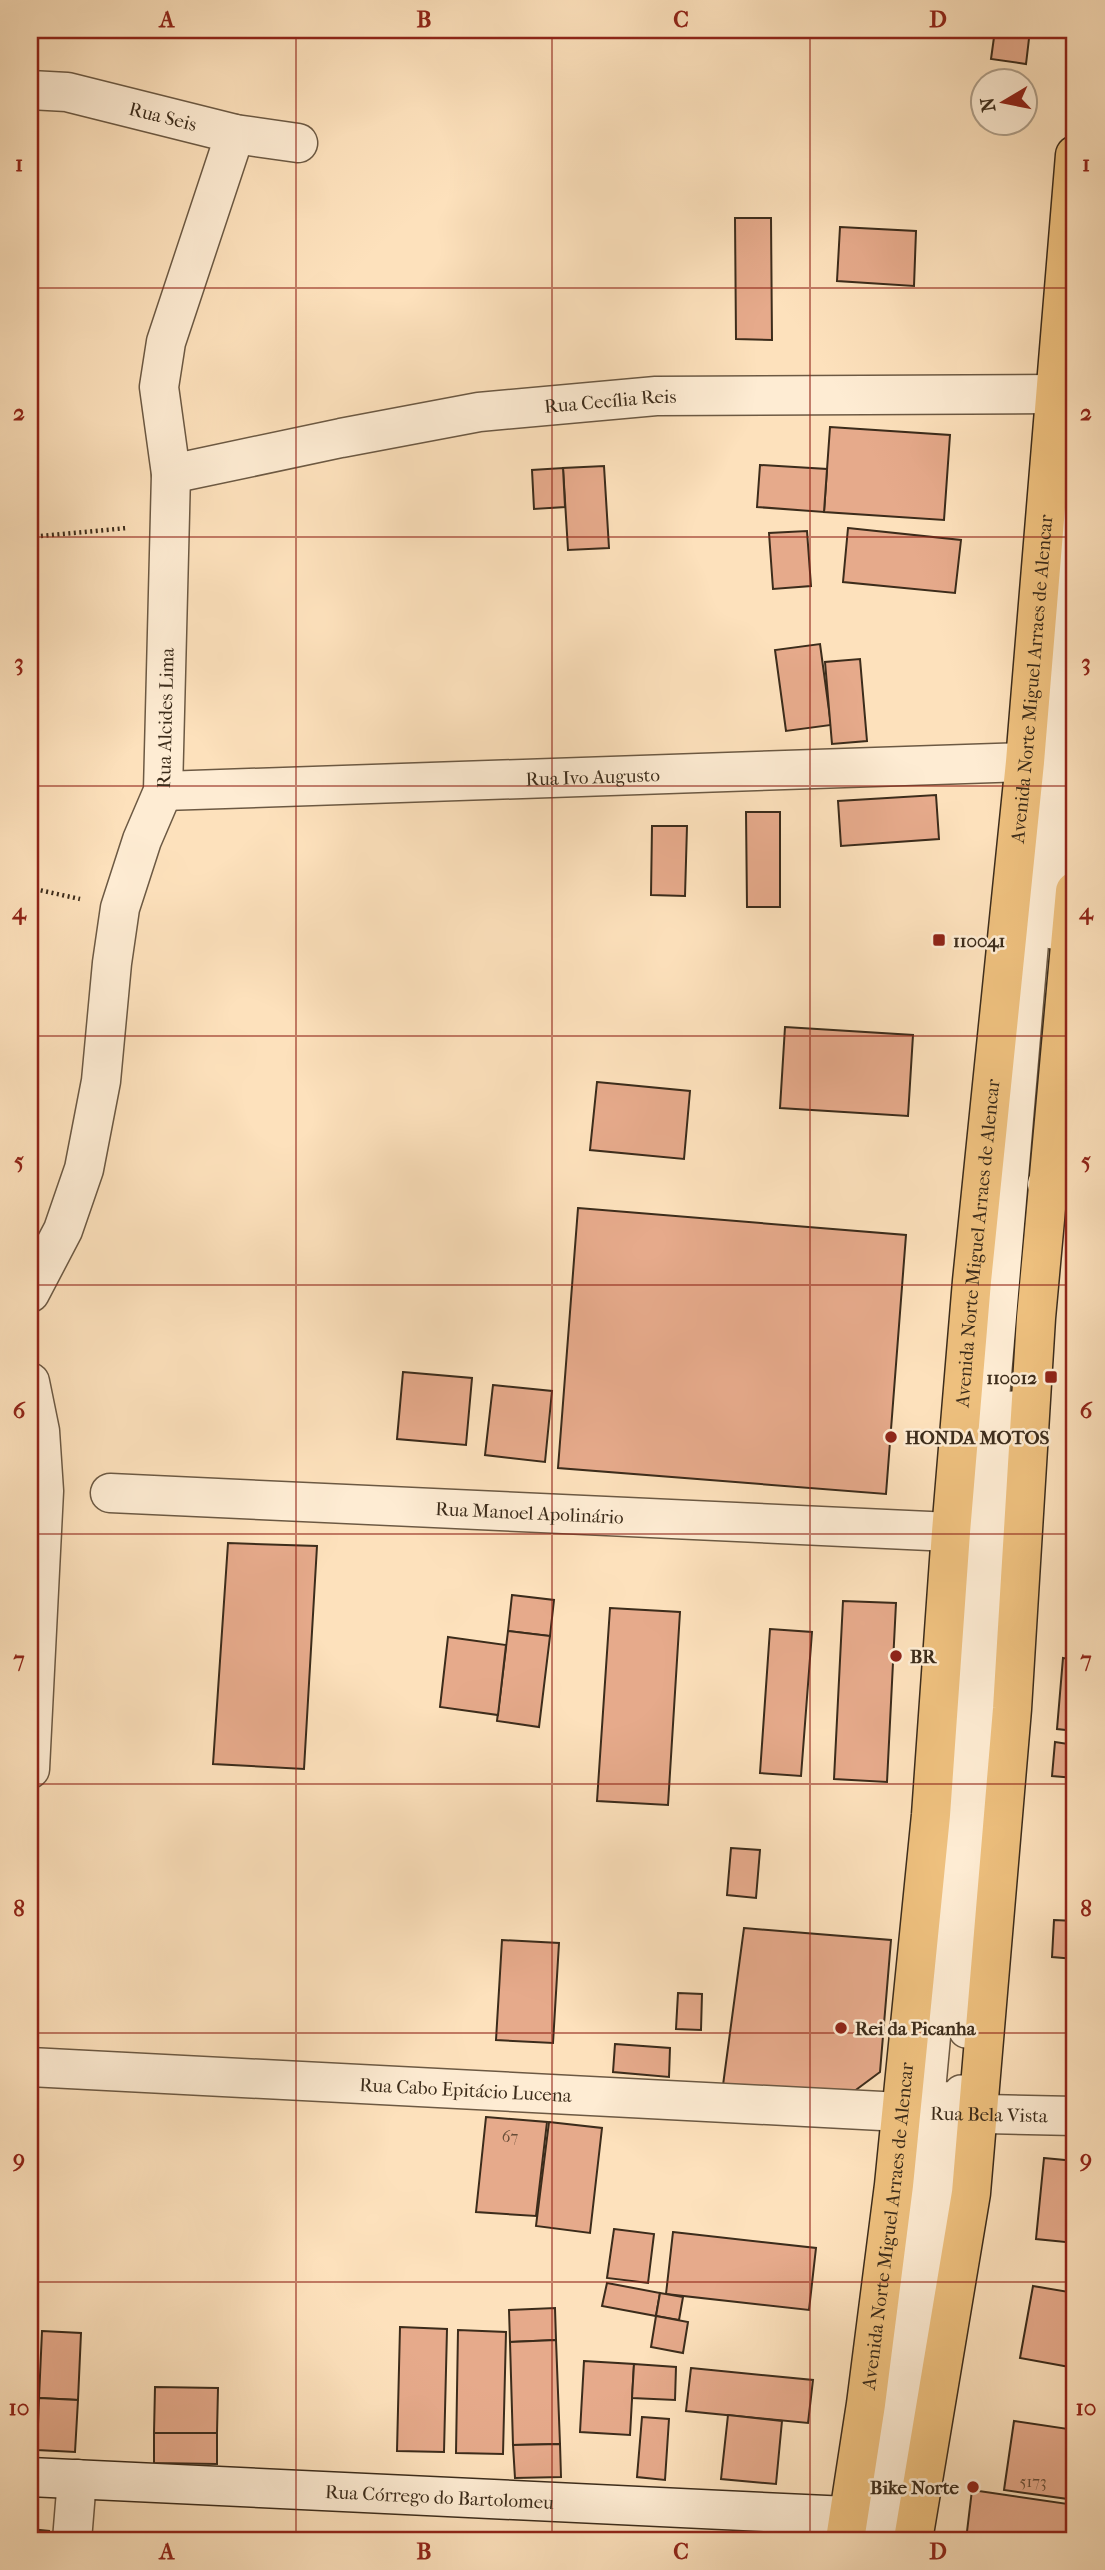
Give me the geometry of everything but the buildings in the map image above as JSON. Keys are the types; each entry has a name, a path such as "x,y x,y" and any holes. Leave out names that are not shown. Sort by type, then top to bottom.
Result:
{"main road":[{"name":"Avenida Norte Miguel Arraes de Alencar","path":"846,2528 866,2404 894,2185 913,2121 951,1532 972,1281 1025,762 1075,155"},
{"path":"914,2540 971,2193 1012,1709 1035,1318 1061,1186 1075,891"}],"street":[{"name":"Rua Seis","path":"30,90 67,92 235,134 298,143"},
{"name":"Rua Alcides Lima","path":"30,1293 63,1230 84,1169 102,1082 112,963 120,908 142,840 163,791 171,474 161,411 161,364 235,134"},
{"name":"Rua Cecília Reis","path":"171,474 479,412 594,401 656,396 1056,394"},
{"path":"1075,436 989,1439 928,2096 961,2101 1018,1320 1075,679"},
{"name":"Rua Ivo Augusto","path":"163,791 1025,762"},
{"path":"30,1382 44,1491 30,1769"},
{"name":"Rua Manoel Apolinário","path":"110,1493 951,1532"},
{"name":"Rua Cabo Epitácio Lucena","path":"30,2067 913,2121"},
{"name":"Rua Bela Vista","path":"913,2121 978,2115 1075,2116"},
{"path":"914,2198 944,2201 921,2381 899,2511 876,2505 914,2198"},
{"name":"Rua Córrego do Bartolomeu","path":"30,2477 846,2528 914,2540"},
{"path":"72,2540 76,2479"}],"path":[{"path":"30,537 170,524"},
{"path":"30,888 120,908"}],"place":[{"name":"110041","path":"939,940"},
{"name":"110012","path":"1051,1377"},
{"name":"HONDA MOTOS","path":"891,1437"},
{"name":"BR","path":"896,1656"},
{"name":"Rei da Picanha","path":"841,2028"},
{"name":"Bike Norte","path":"973,2487"}]}
